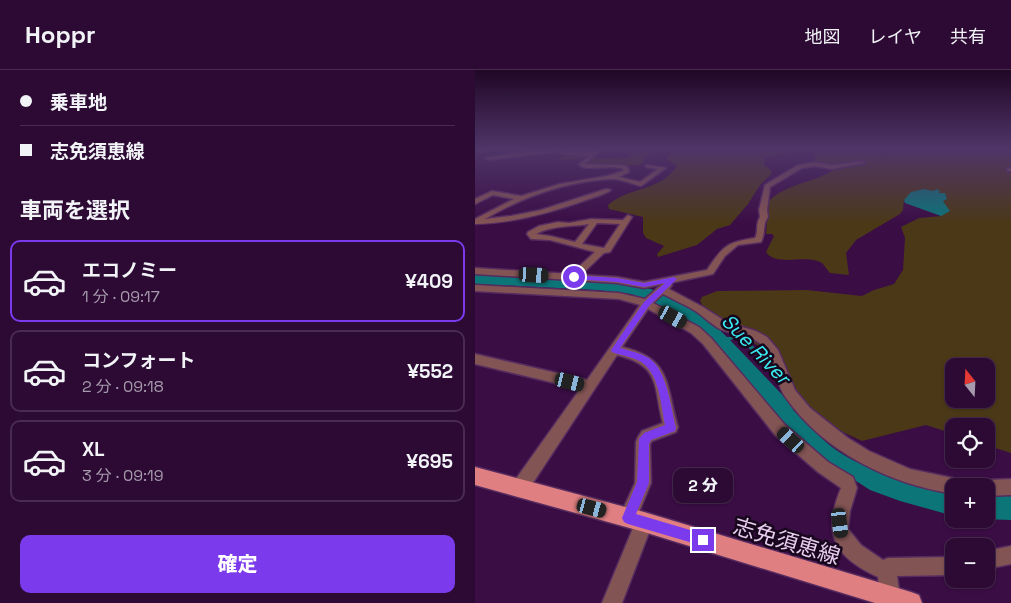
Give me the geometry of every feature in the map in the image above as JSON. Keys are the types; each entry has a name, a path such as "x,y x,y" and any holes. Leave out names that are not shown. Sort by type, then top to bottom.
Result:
{"main road":[{"name":"志免須恵線","path":"475,476 636,520 911,603"}],"street":[{"path":"475,222 496,209 521,198 564,185 620,174"},
{"path":"614,176 622,180 641,184 655,174"},
{"path":"475,271 617,280 644,285 710,272 722,254 736,243 758,240 761,235 759,223 764,217 763,210 767,186 774,180 788,174"},
{"path":"475,222 498,220 561,207 608,190"},
{"path":"475,202 492,192 521,198"},
{"path":"626,219 607,250 601,251 550,238 534,237 531,234 542,228 554,225 595,221 626,219"},
{"path":"577,245 595,221"},
{"path":"574,277 601,251"},
{"path":"519,489 646,304 674,279"},
{"path":"475,288 610,294 663,311 695,330 729,366 780,430 816,461 847,483 849,488 840,523 841,534 863,559 887,571"},
{"path":"661,290 700,309 722,326 750,332 769,345 790,394 816,423 848,447 876,462 902,472 945,484"},
{"path":"612,603 636,520 643,483 643,442 647,436 671,428 660,380 648,362 634,355 615,350"},
{"path":"475,359 589,386"},
{"path":"995,488 1011,487"},
{"path":"995,559 1011,556"},
{"path":"890,597 887,571 889,567 945,567"}],"shaded area":[{"path":"670,174 771,174 760,185 748,204 730,225 717,229 697,245 658,257 657,254 664,246 646,238 643,233 643,217 609,209 608,205 626,195 653,185"},
{"path":"827,174 1011,174 1011,453 995,448 995,418 945,418 945,431 926,425 862,441 819,421 791,390 761,348 703,306 700,301 702,297 717,291 807,290 862,296 894,284 903,270 905,238 901,227 919,218 941,216 942,213 950,211 944,205 940,193 924,189 904,200 903,210 900,214 856,240 846,253 849,275 830,273 822,263 816,260 785,260 771,257 766,252 774,236 766,234 769,201 784,190"}],"water":[{"path":"924,189 933,191 937,189 940,191 939,193 945,193 947,199 943,201 950,211 941,216 905,203 904,200 911,192"},
{"name":"Sue River","path":"475,275 626,284 651,289 705,316 727,337 739,337 748,341 762,355 766,366 778,380 751,350 744,345 742,340 737,338 730,340 794,407 793,410 832,447 860,464 890,476 945,490 945,514 900,501 870,490 822,459 777,420 756,390 704,331 652,301 631,294 597,290 475,284"},
{"path":"1011,493 1011,520 995,519 995,494"}],"route":[{"path":"574,277 617,280 644,285 674,279 646,304 615,350 634,355 648,362 660,380 671,428 647,436 643,442 643,483 628,518 703,540"}]}
